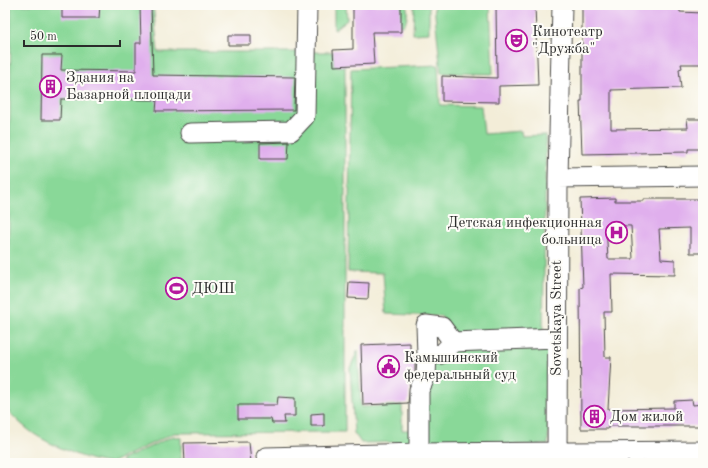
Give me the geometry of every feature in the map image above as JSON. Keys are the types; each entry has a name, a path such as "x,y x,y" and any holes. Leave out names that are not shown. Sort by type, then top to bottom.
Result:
{"street":[{"path":"190,133 291,131 305,116 307,5"},
{"name":"Sovetskaya Street","path":"557,457 558,178 562,5"},
{"path":"558,178 703,176"},
{"path":"419,453 419,390 426,376 426,325 442,327 453,342"},
{"path":"427,356 442,354 453,342 557,338"},
{"path":"266,457 419,453 557,457 703,451"}],"green space":[{"name":"ДЮШ","path":"11,5 153,5 158,52 333,52 334,66 345,66 345,432 174,433 111,463 92,460 69,452 46,441 27,429 7,410"},
{"path":"334,5 346,5 347,20 334,30"},
{"path":"399,5 407,5 407,18 404,24 399,28"},
{"path":"414,5 429,5 429,33 413,34"},
{"path":"434,5 490,5 493,74 441,73"},
{"path":"438,65 440,105 481,106 484,134 521,131 522,136 546,135 543,334 453,333 441,316 386,314 383,273 348,272 351,69"},
{"path":"551,339 548,445 427,444 423,393 432,359 453,344"},
{"path":"358,350 361,407 402,405 402,430 412,430 410,442 361,443 354,433 350,368"},
{"path":"173,436 181,438 181,463 122,463 122,460"}],"building":[{"path":"62,5 100,5 99,18 62,18"},
{"path":"151,5 153,75 295,77 294,110 156,111 157,100 61,99 60,120 41,120 42,55 62,55 61,70 136,71 136,43 141,43 140,6"},
{"path":"353,5 401,5 401,32 372,32 374,64 334,66 333,50 353,49"},
{"name":"Кинотеатр \"Дружба\"","path":"496,5 535,5 538,85 499,86 499,102 442,101 442,76 497,78"},
{"path":"582,5 679,6 680,12 703,13 703,64 681,64 682,68 679,69 681,88 611,90 611,129 688,128 687,119 703,119 703,149 688,149 688,152 582,154 580,101 582,101"},
{"path":"228,35 251,35 251,45 228,45"},
{"path":"289,142 288,159 260,159 260,143"},
{"path":"615,198 615,201 643,201 643,199 703,199 703,253 690,253 690,228 659,229 661,259 675,260 675,275 611,274 612,312 604,312 605,357 611,357 608,409 674,408 674,401 692,400 693,405 703,404 703,426 608,426 608,429 581,429 580,288 583,287 580,199","holes":["606,225 631,226 633,259 608,259"]},
{"path":"349,282 369,283 368,299 348,298"},
{"name":"Камышинский федеральный суд","path":"410,343 410,357 415,358 415,374 411,376 408,403 363,405 361,345"},
{"path":"278,397 295,398 295,416 284,416 285,423 272,423 271,419 238,419 238,405 277,405"},
{"path":"324,413 324,426 311,426 311,414"},
{"path":"249,442 251,463 185,463 184,443"}],"place":[{"name":"Кинотеатр \"Дружба\"","path":"516,41"},
{"name":"Здания на Базарной площади","path":"51,87"},
{"name":"Детская инфекционная больница","path":"617,232"},
{"name":"ДЮШ","path":"177,289"},
{"name":"Камышинский федеральный суд","path":"388,367"},
{"name":"Дом жилой","path":"594,417"}]}
